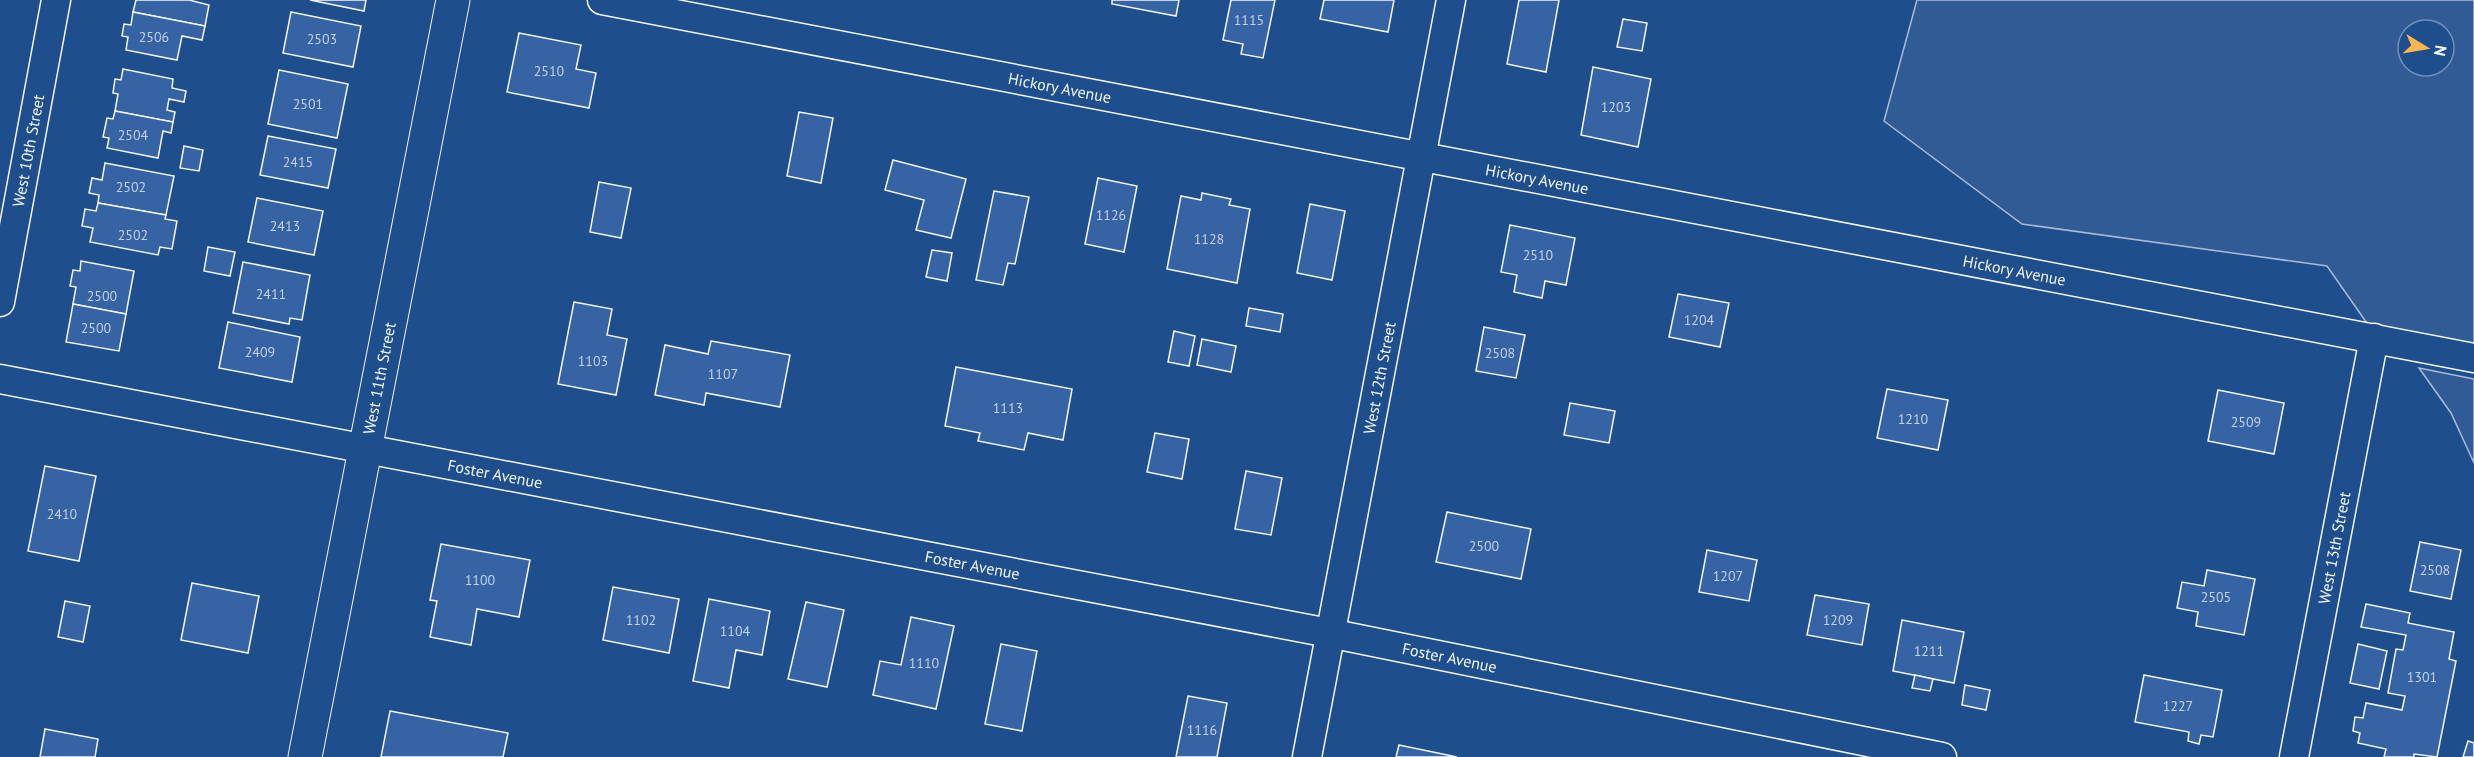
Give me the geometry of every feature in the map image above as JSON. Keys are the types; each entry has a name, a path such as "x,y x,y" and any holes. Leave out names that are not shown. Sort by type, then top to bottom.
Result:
{"main road":[{"name":"West 11th Street","path":"305,757 453,0"}],"street":[{"name":"West 10th Street","path":"0,302 56,0"},
{"name":"Hickory Avenue","path":"602,0 2474,358"},
{"name":"West 12th Street","path":"1307,757 1451,0"},
{"name":"West 13th Street","path":"2294,757 2374,338"},
{"name":"Foster Avenue","path":"0,379 1329,633 1942,757"}],"shaded area":[{"path":"1917,0 2474,0 2474,349 2371,329 2327,266 2022,224 1884,121"},
{"path":"2419,368 2474,379 2474,463 2451,413"}],"building":[{"path":"136,0 189,0 209,5 205,26 133,12"},
{"path":"310,0 366,0 364,11"},
{"path":"1112,0 1179,0 1176,16 1112,4"},
{"path":"1231,0 1275,0 1263,58 1241,54 1243,44 1223,40"},
{"path":"1324,0 1394,0 1388,32 1320,19"},
{"path":"1519,0 1559,0 1546,72 1507,64"},
{"path":"133,12 205,26 202,40 182,36 177,60 126,50 128,37 122,36 124,24 131,25"},
{"path":"291,12 361,26 353,67 283,53"},
{"path":"1623,19 1647,23 1642,51 1617,47"},
{"path":"519,33 581,45 576,69 596,73 589,108 507,92"},
{"path":"1593,67 1651,79 1638,147 1581,135"},
{"path":"123,69 173,79 172,88 186,91 184,102 169,99 167,110 175,112 173,122 115,111 118,94 113,93 115,79 121,80"},
{"path":"279,70 348,84 337,138 268,124"},
{"path":"115,111 173,122 171,133 163,131 158,158 107,148 109,138 103,137 107,118 113,119"},
{"path":"799,112 833,118 821,183 787,176"},
{"path":"268,136 336,149 328,188 260,175"},
{"path":"184,146 203,150 199,171 180,168"},
{"path":"893,160 966,179 951,238 916,230 924,200 885,190"},
{"path":"105,163 174,176 166,215 98,203 99,195 89,193 92,178 102,180"},
{"path":"1098,178 1137,186 1124,252 1085,244"},
{"path":"599,182 631,188 621,238 590,232"},
{"path":"994,191 1029,197 1015,264 1008,263 1003,285 976,280"},
{"path":"1202,193 1231,199 1229,205 1250,209 1237,283 1167,269 1181,196 1201,200"},
{"path":"257,198 323,211 314,255 248,242"},
{"path":"98,203 166,215 165,219 177,221 172,249 160,247 158,255 90,242 93,228 82,226 85,209 96,211"},
{"path":"1310,204 1345,211 1332,280 1297,273"},
{"path":"1510,225 1575,238 1566,285 1545,281 1542,298 1514,292 1517,275 1501,272"},
{"path":"208,247 235,252 230,276 204,271"},
{"path":"932,250 952,253 947,281 926,277"},
{"path":"81,261 134,271 126,314 73,304 76,287 70,286 73,270 80,271"},
{"path":"243,262 310,275 302,320 290,318 289,324 233,313"},
{"path":"1678,294 1729,303 1720,347 1669,337"},
{"path":"574,302 612,309 607,335 627,339 616,395 558,384"},
{"path":"73,304 126,314 119,351 66,342"},
{"path":"1249,308 1283,314 1280,332 1246,326"},
{"path":"228,322 300,337 292,382 219,368"},
{"path":"1484,327 1525,335 1516,378 1476,371"},
{"path":"1174,331 1195,336 1189,366 1168,362"},
{"path":"1202,339 1236,346 1231,372 1197,365"},
{"path":"711,341 790,355 780,407 706,393 704,405 655,395 665,345 708,354"},
{"path":"956,367 1072,389 1063,440 1028,433 1024,450 978,441 980,433 945,426"},
{"path":"1887,389 1948,400 1938,450 1877,438"},
{"path":"2218,390 2284,403 2274,454 2208,441"},
{"path":"1570,403 1615,411 1609,443 1564,435"},
{"path":"1155,433 1189,439 1182,479 1147,472"},
{"path":"45,466 96,476 79,561 28,551"},
{"path":"1246,471 1282,478 1271,535 1235,529"},
{"path":"1447,512 1531,529 1521,579 1436,562"},
{"path":"2420,542 2461,550 2451,599 2410,591"},
{"path":"441,544 530,560 519,617 477,609 471,645 430,637 437,601 430,600"},
{"path":"1707,550 1757,560 1749,601 1699,592"},
{"path":"2207,570 2255,579 2244,635 2196,626 2198,612 2177,608 2182,582 2204,586"},
{"path":"192,583 259,596 248,653 181,640"},
{"path":"613,587 679,599 669,653 603,640"},
{"path":"1815,595 1869,604 1862,645 1807,635"},
{"path":"709,599 770,611 762,655 736,650 729,688 693,681"},
{"path":"65,601 90,606 83,642 58,637"},
{"path":"806,602 844,610 827,687 788,679"},
{"path":"2366,604 2410,613 2408,623 2454,632 2449,659 2456,661 2437,757 2414,754 2414,757 2384,757 2386,749 2358,743 2360,733 2353,731 2355,717 2363,718 2366,703 2402,710 2405,696 2388,693 2396,649 2403,650 2406,635 2361,627"},
{"path":"911,617 954,626 936,709 873,695 880,661 901,665"},
{"path":"1902,620 1964,632 1954,683 1893,671"},
{"path":"1001,644 1037,651 1022,731 985,724"},
{"path":"2358,644 2387,651 2379,689 2350,683"},
{"path":"1915,675 1933,679 1930,691 1912,688"},
{"path":"2144,675 2222,690 2213,737 2201,735 2199,744 2188,741 2189,732 2135,722"},
{"path":"1965,685 1990,690 1986,710 1962,705"},
{"path":"1188,696 1227,703 1217,757 1176,757"},
{"path":"390,711 508,733 503,757 381,757"},
{"path":"45,729 98,739 95,757 40,757"},
{"path":"2468,741 2474,743 2474,757 2463,757"},
{"path":"1399,745 1457,757 1396,757"}]}
